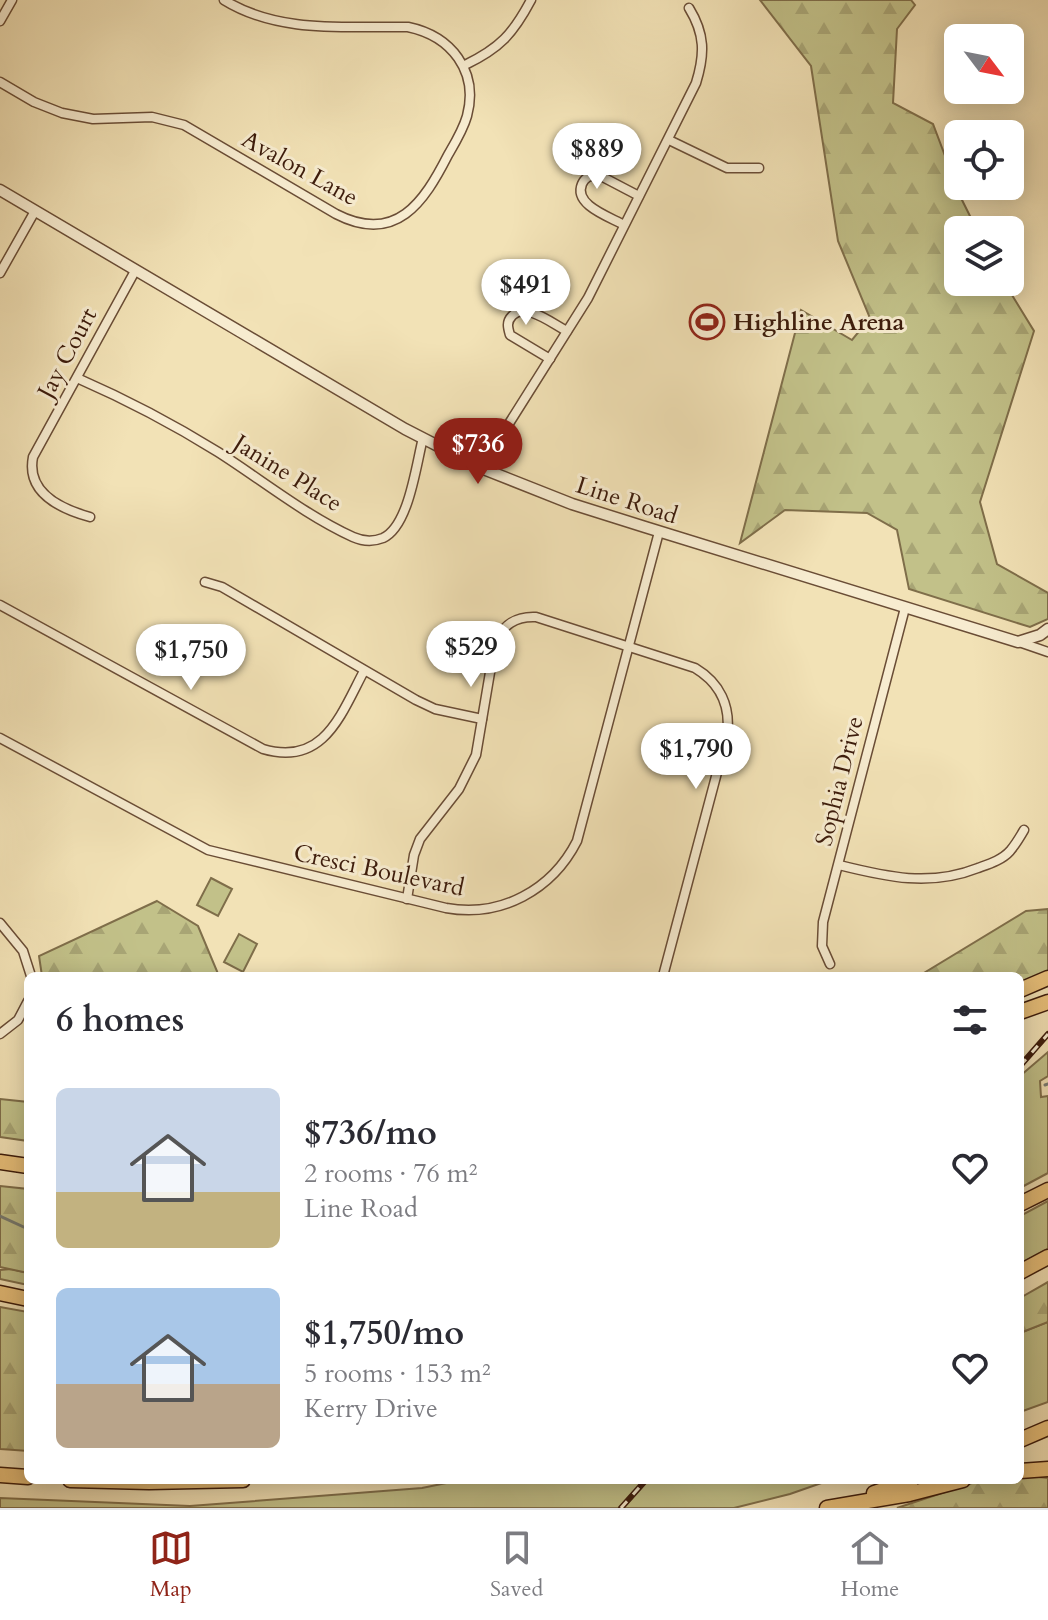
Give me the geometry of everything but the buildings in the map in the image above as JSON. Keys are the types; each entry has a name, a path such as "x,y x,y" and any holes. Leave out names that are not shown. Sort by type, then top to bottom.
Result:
{"highway":[{"path":"1024,988 1048,978"},
{"path":"1024,1011 1048,1002"},
{"path":"0,1162 24,1165"},
{"path":"1024,1202 1048,1190"},
{"path":"1024,1270 1048,1257"},
{"path":"0,1293 24,1298"},
{"path":"1024,1438 1048,1428"},
{"path":"1024,1471 1048,1469"},
{"path":"0,1475 24,1477"},
{"path":"826,1508 900,1484"},
{"path":"826,1508 948,1484"}],"street":[{"path":"0,21 12,0"},
{"path":"224,0 252,15 278,23 422,30 444,42 465,65 505,41 531,0"},
{"path":"481,468 588,298 696,83 703,56 701,32 689,8"},
{"name":"Avalon Lane","path":"0,82 34,102 62,113 93,119 152,117 184,125 336,214 353,221 377,223 408,213 431,188 467,118 470,95 465,65"},
{"path":"669,140 727,168 759,168"},
{"path":"624,225 586,204 580,193 584,180 597,174 639,196"},
{"name":"Line Road","path":"0,190 423,438 481,468 572,504 1048,652"},
{"path":"0,273 35,211"},
{"name":"Jay Court","path":"90,517 60,507 38,488 32,474 33,457 135,271"},
{"path":"550,359 510,335 508,322 512,316 525,310 567,331"},
{"name":"Janine Place","path":"77,378 174,426 352,537 367,541 385,537 398,525 423,438"},
{"name":"Cresci Boulevard","path":"0,738 208,850 456,910 487,909 527,896 558,871 572,851 582,827 659,532"},
{"path":"205,582 222,587 435,709 482,719"},
{"path":"0,605 273,752 301,751 323,739 334,727 364,671"},
{"name":"Sophia Drive","path":"830,964 822,946 822,933 905,608"},
{"path":"407,899 417,847 429,825 467,776 476,755 495,643 511,622 536,617 689,665 703,673 721,693 728,715 727,735 664,972"},
{"path":"1018,642 1048,629"},
{"path":"839,865 904,879 943,878 1001,858 1024,830"},
{"path":"0,923 23,951 30,972"},
{"path":"0,1034 18,1020 24,1009"}],"green space":[{"path":"760,0 911,0 915,5 897,29 893,103 933,124 944,153 944,200 962,200 970,216 944,216 944,296 1013,296 1034,331 980,502 997,564 1048,593 1048,619 1030,627 909,589 897,530 867,513 785,510 740,543 801,310 852,340 870,318 838,241 811,66"},
{"path":"211,878 232,889 218,916 197,905"},
{"path":"157,901 198,926 217,972 41,972 39,956"},
{"path":"1048,909 1048,977 1024,986 1024,972 926,972 1026,911"},
{"path":"239,934 257,944 243,972 224,962"},
{"path":"1048,1052 1048,1076 1040,1081 1041,1097 1048,1096 1048,1173 1024,1186 1024,1073"},
{"path":"0,1099 24,1102 24,1140 0,1137"},
{"path":"0,1186 24,1189 24,1272 0,1267"},
{"path":"1048,1201 1048,1249 1024,1262 1024,1214"},
{"path":"0,1270 24,1272 24,1284 0,1279"},
{"path":"1048,1282 1048,1322 1024,1331 1024,1296"},
{"path":"0,1307 24,1311 24,1451 0,1449"},
{"path":"1048,1322 1048,1402 1024,1411 1024,1331"},
{"path":"1024,1475 1048,1478 1048,1508 897,1508 969,1484 1024,1484"},
{"path":"442,1484 819,1484 734,1508 0,1508 0,1498 190,1506"}],"waterway":[{"path":"0,1216 24,1227"}],"railway":[{"path":"1024,1061 1048,1034"},
{"path":"621,1508 642,1484"}],"place":[{"name":"Highline Arena","path":"707,322"}]}
